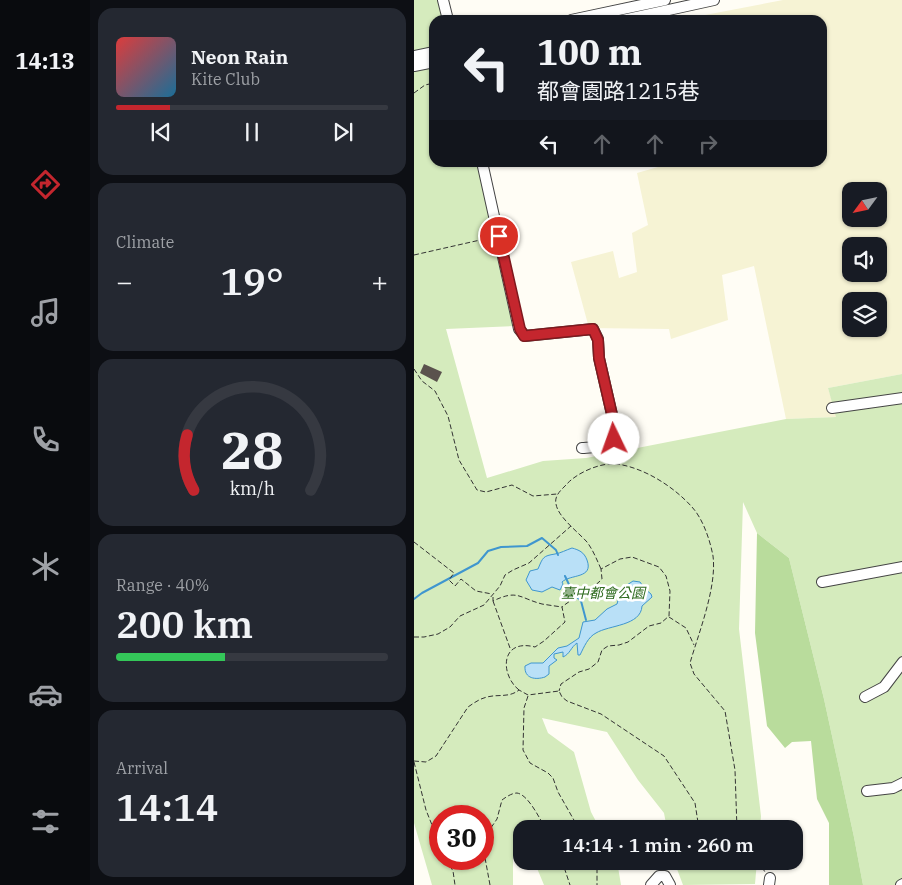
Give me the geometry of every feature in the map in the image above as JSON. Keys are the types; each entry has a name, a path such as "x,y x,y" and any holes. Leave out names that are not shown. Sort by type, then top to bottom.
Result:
{"street":[{"path":"443,0 447,15"},
{"path":"594,15 665,0"},
{"path":"646,15 714,0"},
{"path":"414,56 429,53"},
{"path":"414,66 429,63"},
{"path":"483,167 520,329 524,336 593,329 598,340 599,358 616,432 614,439 604,447 582,448"},
{"path":"832,408 902,398"},
{"path":"822,582 902,567"},
{"path":"865,697 884,687 902,662"},
{"path":"867,791 893,788 902,783"},
{"path":"651,885 659,876 665,876 670,885"}],"path":[{"path":"414,93 429,84"},
{"path":"414,255 499,236"},
{"path":"414,369 422,381 435,391 448,416 459,460 477,490 486,492 512,485 533,496 558,494"},
{"path":"492,600 504,595 515,594 540,603 562,607 573,598 596,586 602,579 601,569 588,543 562,517 556,504 558,494 569,481 581,473 596,467 616,464 642,471 676,491 693,508 706,530 713,556 713,582 690,663 694,674 725,711 735,770 737,820"},
{"path":"414,637 438,634 450,627 460,616 484,605 500,586 505,576 529,563 572,525"},
{"path":"414,542 454,574 448,580 456,586 461,579 476,592 493,595"},
{"path":"601,569 620,559 632,557 659,566 666,576 670,591 669,616 661,623 649,626 628,642 608,646 602,650 598,662 561,684 559,691 567,701 600,714 664,756 695,802 698,820"},
{"path":"493,595 492,600 511,649"},
{"path":"559,691 528,695 519,690 513,686 507,670 507,657 511,649 517,645 526,644 535,647 544,641 564,622 562,607"},
{"path":"669,616 686,628 695,646"},
{"path":"429,818 414,761 426,762 436,756 468,707 476,701 487,697 513,695 519,690"},
{"path":"528,695 524,708 524,750 530,763 553,778 558,792 574,820"},
{"path":"490,885 483,847 486,835 497,820 502,800 511,794 522,795 530,803 540,820"},
{"path":"452,870 455,885"},
{"path":"565,870 570,885"},
{"path":"596,870 597,885"},
{"path":"763,870 770,882"}],"shaded area":[{"path":"783,0 902,0 902,374 828,388 837,417 786,419 754,266 722,275 728,320 671,339 669,329 589,328 571,262 613,251 619,278 637,272 632,233 648,225 637,173 658,167 827,167 827,15 705,15"}],"green space":[{"name":"臺中都會公園","path":"414,0 440,0 444,15 429,15 429,167 480,167 515,326 446,329 487,478 543,461 586,458 786,419 836,417 828,388 902,374 902,885 863,885 824,699 789,558 757,533 743,502 739,629 761,820 665,820 664,813 638,780 607,732 542,718 548,733 574,752 591,812 595,820 513,820 513,885 432,885 414,823"},
{"path":"757,533 789,558 824,699 863,885 829,885 829,823 817,799 811,741 792,742 785,748 767,726 755,633"},
{"path":"538,870 618,870 621,885 544,885"},
{"path":"677,870 756,870 755,884 683,885"}],"water":[{"path":"572,548 584,555 587,560 587,570 562,582 560,590 552,587 542,592 532,590 526,580 530,571 538,569 546,556"},
{"path":"633,581 640,582 652,597 642,606 636,618 593,635 586,642 580,655 578,655 577,643 563,657 563,652 554,654 554,658 557,660 549,666 549,674 545,677 531,678 526,674 525,666 531,663 543,663 558,648 567,646 579,638 583,622 595,620 607,609 617,604 621,589"}],"building":[{"path":"424,364 442,372 437,382 420,373"}],"waterway":[{"path":"414,599 478,563 488,551 501,547 527,546 542,538 556,550 558,555"},
{"path":"565,576 573,593 581,601 586,620"}],"route":[{"path":"499,236 520,329 524,336 593,329 598,340 599,358 614,421 616,432 614,439"}]}
